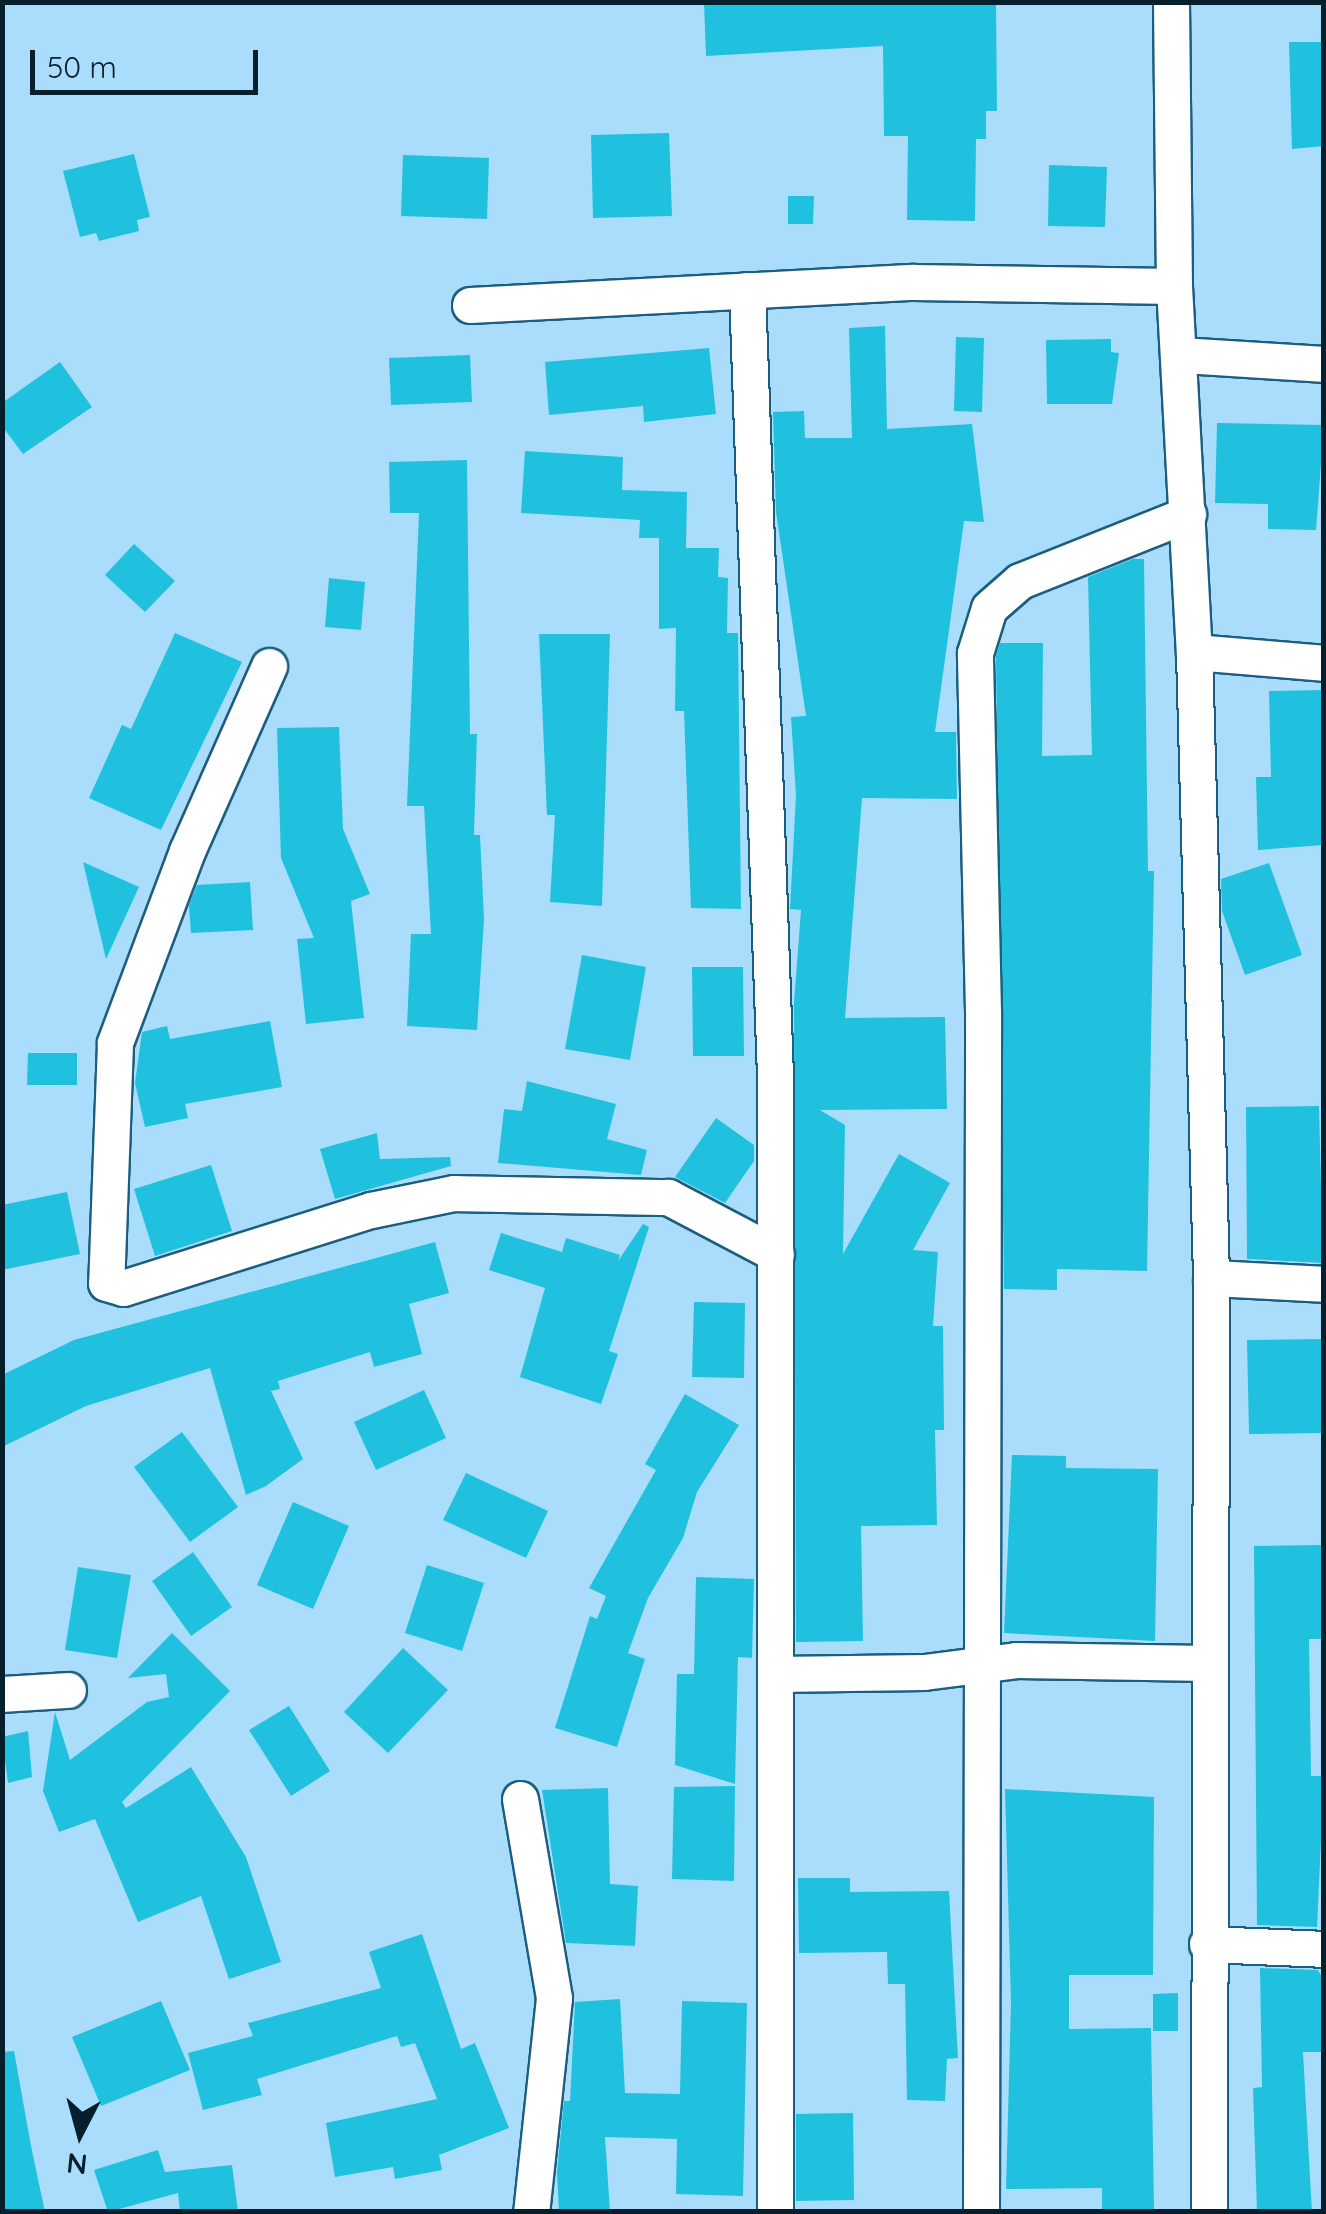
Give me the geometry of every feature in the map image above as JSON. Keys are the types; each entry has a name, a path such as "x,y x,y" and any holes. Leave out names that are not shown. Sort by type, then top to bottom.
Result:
{"street":[{"path":"1171,2 1174,286 1181,356 1194,652 1211,1278 1208,2212"},
{"path":"470,305 913,282 1174,286"},
{"path":"747,290 776,1254 775,2212"},
{"path":"1181,356 1324,364"},
{"path":"981,2212 977,1886 983,1665 975,653 989,608 1020,581 1188,514"},
{"path":"1194,652 1324,663"},
{"path":"270,666 188,851 115,1043 106,1282 123,1288 353,1215 454,1193 654,1195 729,1225 776,1254"},
{"path":"1211,1278 1324,1284"},
{"path":"776,1674 983,1665 1209,1663"},
{"path":"2,1694 68,1690"},
{"path":"520,1799 554,1998 532,2212"},
{"path":"1207,1944 1324,1949"}],"building":[{"path":"704,2 996,2 997,111 986,111 986,139 976,139 975,221 907,220 908,136 884,136 883,46 706,56"},
{"path":"1289,42 1324,42 1324,146 1292,149"},
{"path":"669,133 672,216 593,218 591,135"},
{"path":"134,154 150,217 137,220 139,231 99,241 96,233 80,237 63,171"},
{"path":"403,155 489,158 487,219 401,216"},
{"path":"1049,165 1107,167 1105,227 1048,226"},
{"path":"788,196 814,196 813,224 788,224"},
{"path":"885,326 887,429 972,424 984,522 964,521 935,732 956,732 957,799 862,798 845,1018 945,1017 947,1109 820,1110 845,1125 843,1254 899,1154 950,1183 913,1250 938,1252 933,1326 943,1326 944,1430 935,1430 937,1525 861,1526 863,1641 796,1642 794,1003 801,910 790,909 796,795 791,717 806,716 776,512 773,412 804,411 805,438 852,438 849,328"},
{"path":"956,337 984,338 982,412 954,411"},
{"path":"1111,339 1111,352 1119,353 1112,404 1047,404 1046,340"},
{"path":"709,348 716,414 644,422 643,406 549,415 545,362"},
{"path":"470,355 472,402 391,405 389,358"},
{"path":"60,362 92,407 23,454 2,426 2,403"},
{"path":"1217,423 1324,425 1316,530 1268,529 1268,504 1215,503"},
{"path":"525,451 623,457 622,490 687,492 686,548 719,548 718,577 728,578 727,633 738,633 741,909 691,908 684,711 675,711 676,628 659,629 659,538 639,538 640,520 521,513"},
{"path":"467,460 470,734 477,734 474,835 480,835 484,919 477,1030 407,1026 411,934 431,934 424,806 407,806 419,513 390,513 389,462"},
{"path":"134,544 175,581 145,612 105,575"},
{"path":"1133,559 1144,559 1148,871 1154,871 1147,1271 1057,1269 1057,1290 1004,1289 996,656 1000,643 1043,643 1042,756 1092,755 1088,577"},
{"path":"329,578 365,582 361,630 325,627"},
{"path":"175,633 242,662 161,830 89,798 122,725 131,729"},
{"path":"539,634 610,634 602,906 550,902 555,815 547,815"},
{"path":"1324,690 1324,845 1258,850 1256,777 1271,777 1269,691"},
{"path":"339,727 343,829 370,894 351,901 364,1018 306,1024 297,939 314,938 281,858 277,728"},
{"path":"83,862 139,887 106,959"},
{"path":"1269,863 1302,955 1245,975 1222,911 1221,879"},
{"path":"250,882 253,930 191,933 189,905 197,885"},
{"path":"582,955 646,967 630,1060 565,1049"},
{"path":"692,967 743,967 744,1056 693,1056"},
{"path":"270,1021 282,1087 185,1104 188,1118 145,1127 135,1083 142,1032 167,1026 170,1039"},
{"path":"28,1053 77,1053 77,1085 27,1085"},
{"path":"527,1081 616,1104 607,1139 647,1150 641,1175 498,1163 504,1109 522,1111"},
{"path":"1319,1106 1323,1263 1247,1259 1246,1107"},
{"path":"716,1118 754,1145 754,1161 725,1203 675,1177"},
{"path":"377,1133 380,1159 450,1157 451,1166 335,1199 320,1149"},
{"path":"211,1165 232,1231 155,1256 134,1189"},
{"path":"67,1192 80,1254 2,1270 2,1205"},
{"path":"643,1224 649,1227 609,1351 618,1354 601,1404 520,1377 545,1288 489,1270 501,1233 562,1252 566,1238 620,1255 618,1261"},
{"path":"435,1242 449,1293 409,1304 422,1354 374,1367 370,1352 278,1381 280,1389 271,1391 303,1459 266,1486 246,1495 210,1368 86,1406 2,1447 2,1375 74,1340"},
{"path":"694,1302 745,1303 744,1378 692,1377"},
{"path":"1324,1339 1324,1433 1249,1434 1247,1340"},
{"path":"424,1390 446,1438 376,1470 354,1422"},
{"path":"685,1394 739,1425 697,1492 683,1538 648,1598 628,1653 645,1659 617,1747 555,1728 590,1616 597,1619 606,1596 589,1588 656,1470 645,1464"},
{"path":"182,1432 238,1507 190,1542 134,1467"},
{"path":"1012,1455 1066,1456 1066,1468 1158,1469 1155,1641 1004,1633"},
{"path":"466,1473 548,1511 526,1558 443,1520"},
{"path":"293,1502 349,1526 313,1609 257,1585"},
{"path":"1324,1545 1324,1639 1309,1639 1311,1776 1324,1776 1317,1927 1257,1925 1254,1546"},
{"path":"193,1552 232,1607 191,1636 152,1581"},
{"path":"427,1565 484,1583 462,1651 405,1633"},
{"path":"78,1567 131,1575 117,1658 65,1650"},
{"path":"696,1577 754,1579 752,1658 738,1657 735,1784 675,1765 677,1674 694,1674"},
{"path":"172,1633 230,1691 122,1802 126,1808 191,1767 246,1857 281,1962 229,1979 201,1896 138,1922 95,1819 59,1832 43,1791 55,1712 70,1760 147,1702 169,1697 166,1674 128,1678"},
{"path":"403,1648 448,1690 388,1753 344,1712"},
{"path":"289,1706 330,1771 291,1796 249,1730"},
{"path":"28,1731 32,1777 8,1783 2,1737"},
{"path":"735,1786 734,1881 672,1879 674,1787"},
{"path":"608,1788 610,1884 638,1886 635,1946 566,1943 542,1790"},
{"path":"1005,1789 1154,1797 1153,1975 1069,1975 1069,2029 1151,2028 1154,2209 1102,2209 1102,2188 1006,2189 1011,2003"},
{"path":"798,1878 850,1878 850,1892 949,1891 958,2058 947,2059 945,2101 907,2100 905,1984 888,1984 887,1952 799,1953"},
{"path":"422,1934 461,2049 475,2043 509,2128 439,2155 442,2170 395,2179 393,2167 335,2177 326,2123 437,2099 415,2043 401,2047 397,2036 257,2079 262,2095 203,2110 188,2053 253,2036 248,2023 381,1988 369,1952"},
{"path":"1260,1968 1318,1970 1323,1979 1324,2052 1303,2052 1312,2212 1257,2212 1253,2088 1262,2087"},
{"path":"1178,1993 1178,2031 1153,2031 1153,1994"},
{"path":"620,1999 625,2093 680,2094 682,2001 747,2003 743,2196 676,2194 677,2139 605,2137 610,2212 559,2212 557,2172 564,2101 570,2101 575,2002"},
{"path":"161,2001 190,2070 101,2106 72,2037"},
{"path":"14,2051 45,2212 2,2212 2,2052"},
{"path":"853,2113 854,2200 796,2201 796,2114"},
{"path":"158,2150 165,2172 232,2165 238,2212 180,2212 178,2193 108,2212 94,2170"}]}
